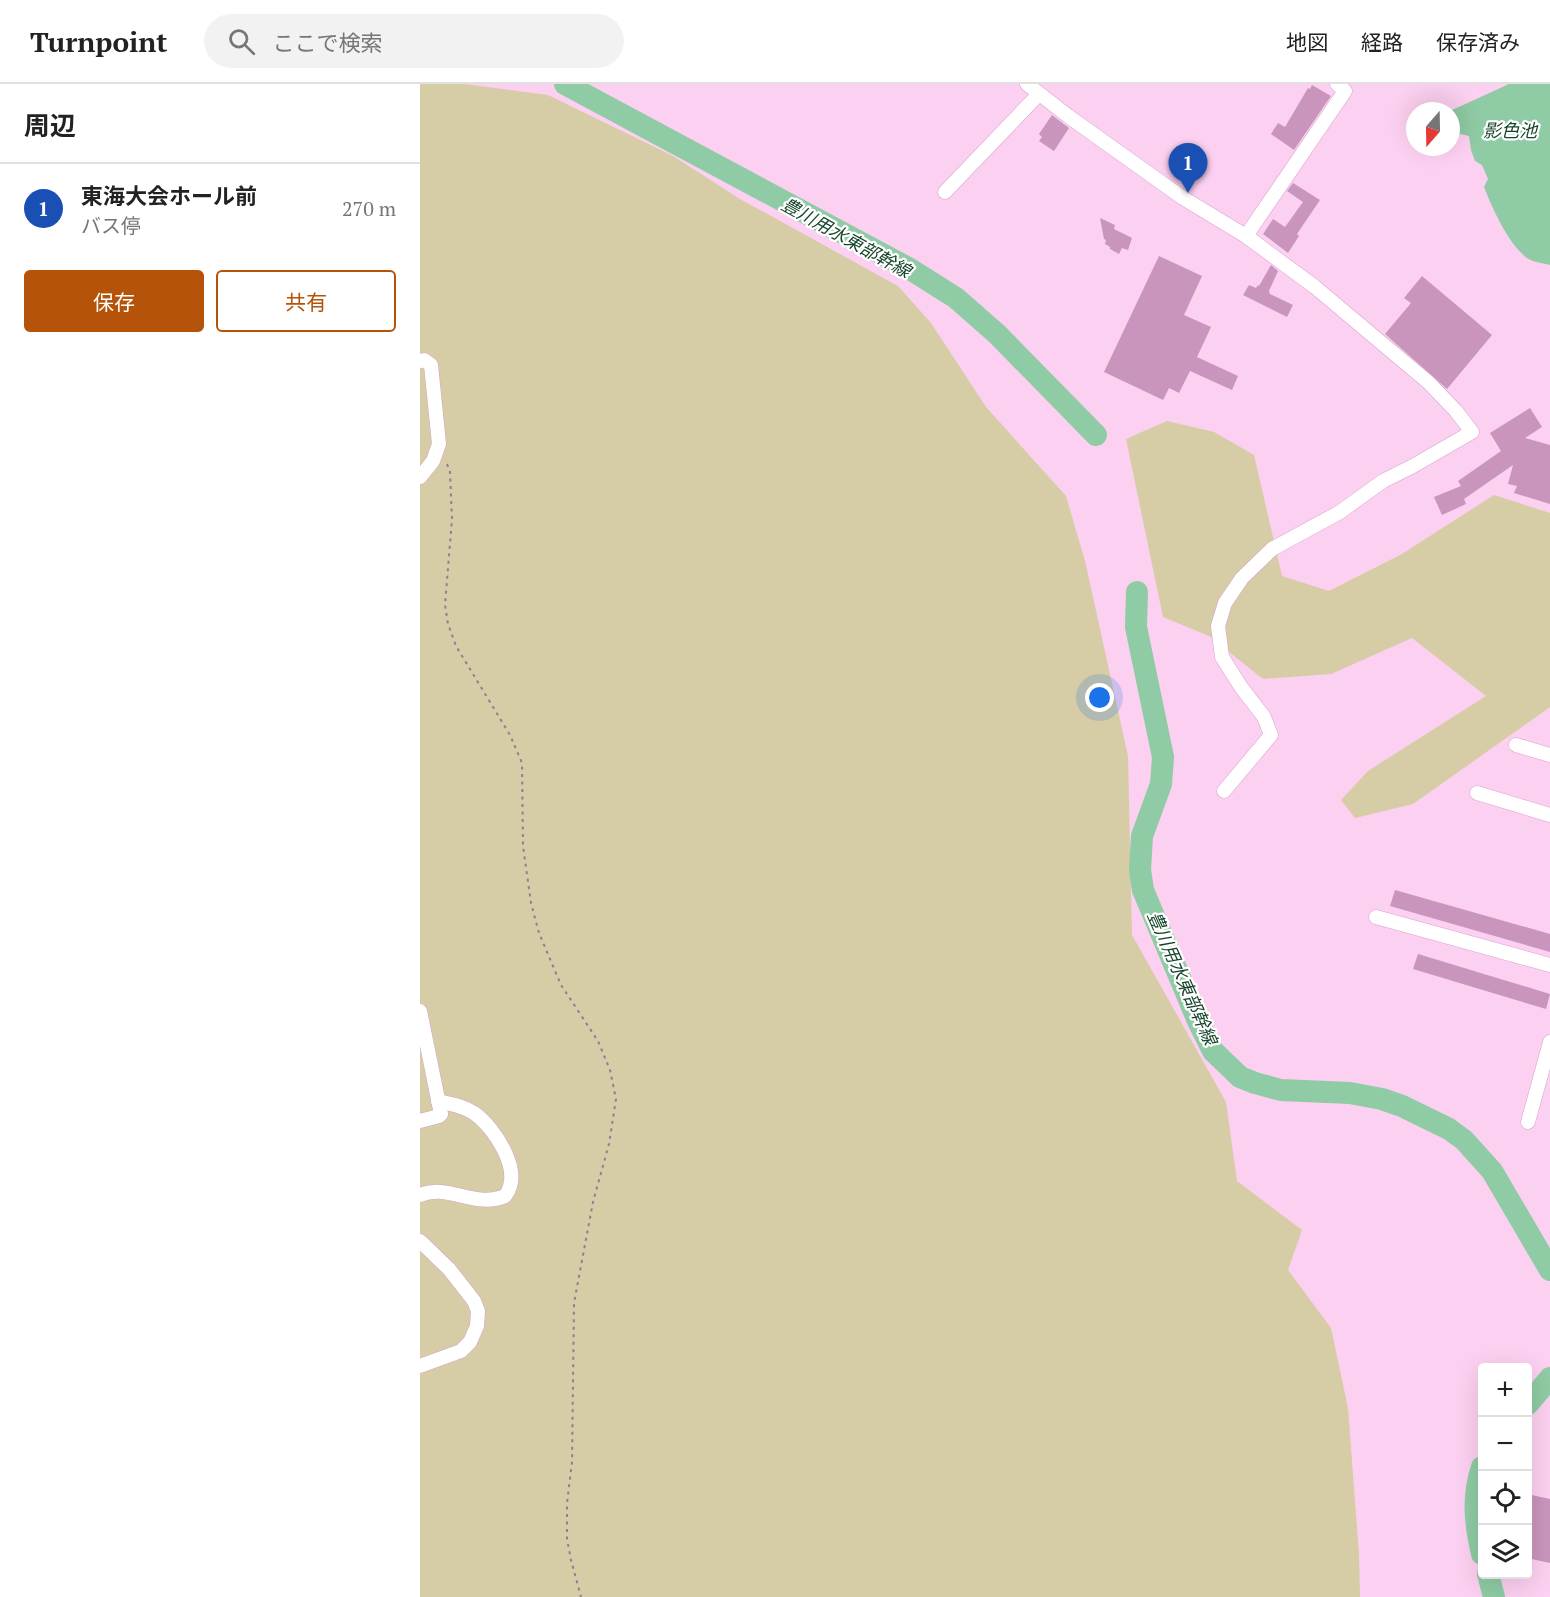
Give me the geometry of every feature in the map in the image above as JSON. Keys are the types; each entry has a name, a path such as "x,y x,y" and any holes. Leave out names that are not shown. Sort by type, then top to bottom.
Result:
{"street":[{"path":"1027,84 1183,198 1246,236 1314,287 1428,382 1456,411 1472,432 1383,481 1340,512 1272,549 1242,578 1225,603 1218,626 1222,657 1264,717 1271,735 1224,791"},
{"path":"1246,236 1345,91 1337,84"},
{"path":"945,192 1039,94"},
{"path":"420,361 424,360 431,365 440,444 433,461 420,477"},
{"path":"1516,745 1550,755"},
{"path":"1477,793 1550,815"},
{"path":"1376,917 1550,965"},
{"path":"420,1011 439,1116 420,1121"},
{"path":"1528,1122 1550,1042"},
{"path":"420,1195 429,1191 475,1200 496,1200 505,1196 511,1182 505,1151 487,1124 473,1112 457,1105 438,1101"},
{"path":"420,1241 449,1269 474,1301 478,1311 477,1326 470,1342 461,1351 420,1366"}],"path":[{"path":"440,444 450,472 452,519 445,605 448,624 456,646 510,735 522,763 524,846 531,903 539,933 561,986 598,1041 610,1070 616,1099 609,1144 578,1273 574,1303 572,1462 567,1503 567,1539 581,1597"}],"shaded area":[{"path":"420,84 465,84 548,95 673,156 740,199 898,286 931,323 986,407 1066,496 1085,561 1128,756 1132,935 1226,1102 1237,1181 1302,1230 1288,1270 1331,1328 1348,1408 1360,1597 420,1597"},
{"path":"1167,421 1214,432 1254,455 1282,576 1329,591 1402,554 1494,495 1550,513 1550,707 1413,804 1355,818 1341,800 1368,771 1486,696 1412,638 1331,674 1263,679 1209,636 1163,617 1126,439"}],"water":[{"name":"影色池","path":"1509,84 1550,84 1550,265 1527,258 1507,235 1484,187 1488,179 1482,165 1475,161 1469,136 1460,134 1460,106"}],"building":[{"path":"1312,85 1331,96 1294,150 1271,134 1278,123 1285,127"},
{"path":"1052,115 1069,128 1054,151 1039,141 1042,137 1039,134"},
{"path":"1293,183 1320,200 1297,234 1299,236 1288,253 1263,234 1273,219 1285,227 1303,202 1287,191"},
{"path":"1100,218 1115,225 1114,229 1132,238 1128,250 1122,248 1119,254 1105,244"},
{"path":"1159,256 1202,276 1184,315 1211,327 1197,357 1238,376 1232,390 1190,371 1179,393 1169,388 1163,400 1104,372"},
{"path":"1271,265 1278,271 1269,291 1270,294 1293,305 1287,317 1243,295 1249,285 1256,288 1259,286"},
{"path":"1422,276 1492,335 1447,389 1385,334 1411,303 1404,298"},
{"path":"1530,408 1542,427 1525,438 1550,445 1550,504 1514,493 1517,486 1508,484 1513,465 1464,499 1466,504 1442,515 1434,497 1461,486 1458,481 1501,451 1490,433"},
{"path":"1395,890 1550,934 1550,952 1390,906"},
{"path":"1418,954 1550,994 1546,1009 1413,969"},
{"path":"1532,1495 1550,1499 1550,1563 1532,1559"}],"waterway":[{"name":"豊川用水東部幹線","path":"565,84 910,269 956,298 997,334 1096,435"},
{"name":"豊川用水東部幹線","path":"1137,592 1136,627 1163,757 1161,784 1142,836 1140,870 1143,890 1213,1051 1240,1077 1255,1083 1281,1090 1350,1093 1382,1099 1449,1129 1464,1140 1492,1171 1550,1270"},
{"name":"豊川用水東部幹線","path":"1532,1399 1550,1378"},
{"name":"豊川用水東部幹線","path":"1478,1532 1477,1489 1481,1471"},
{"name":"豊川用水東部幹線","path":"1489,1579 1494,1597"}],"place":[{"name":"東海大会ホール前","path":"1188,193"}]}
